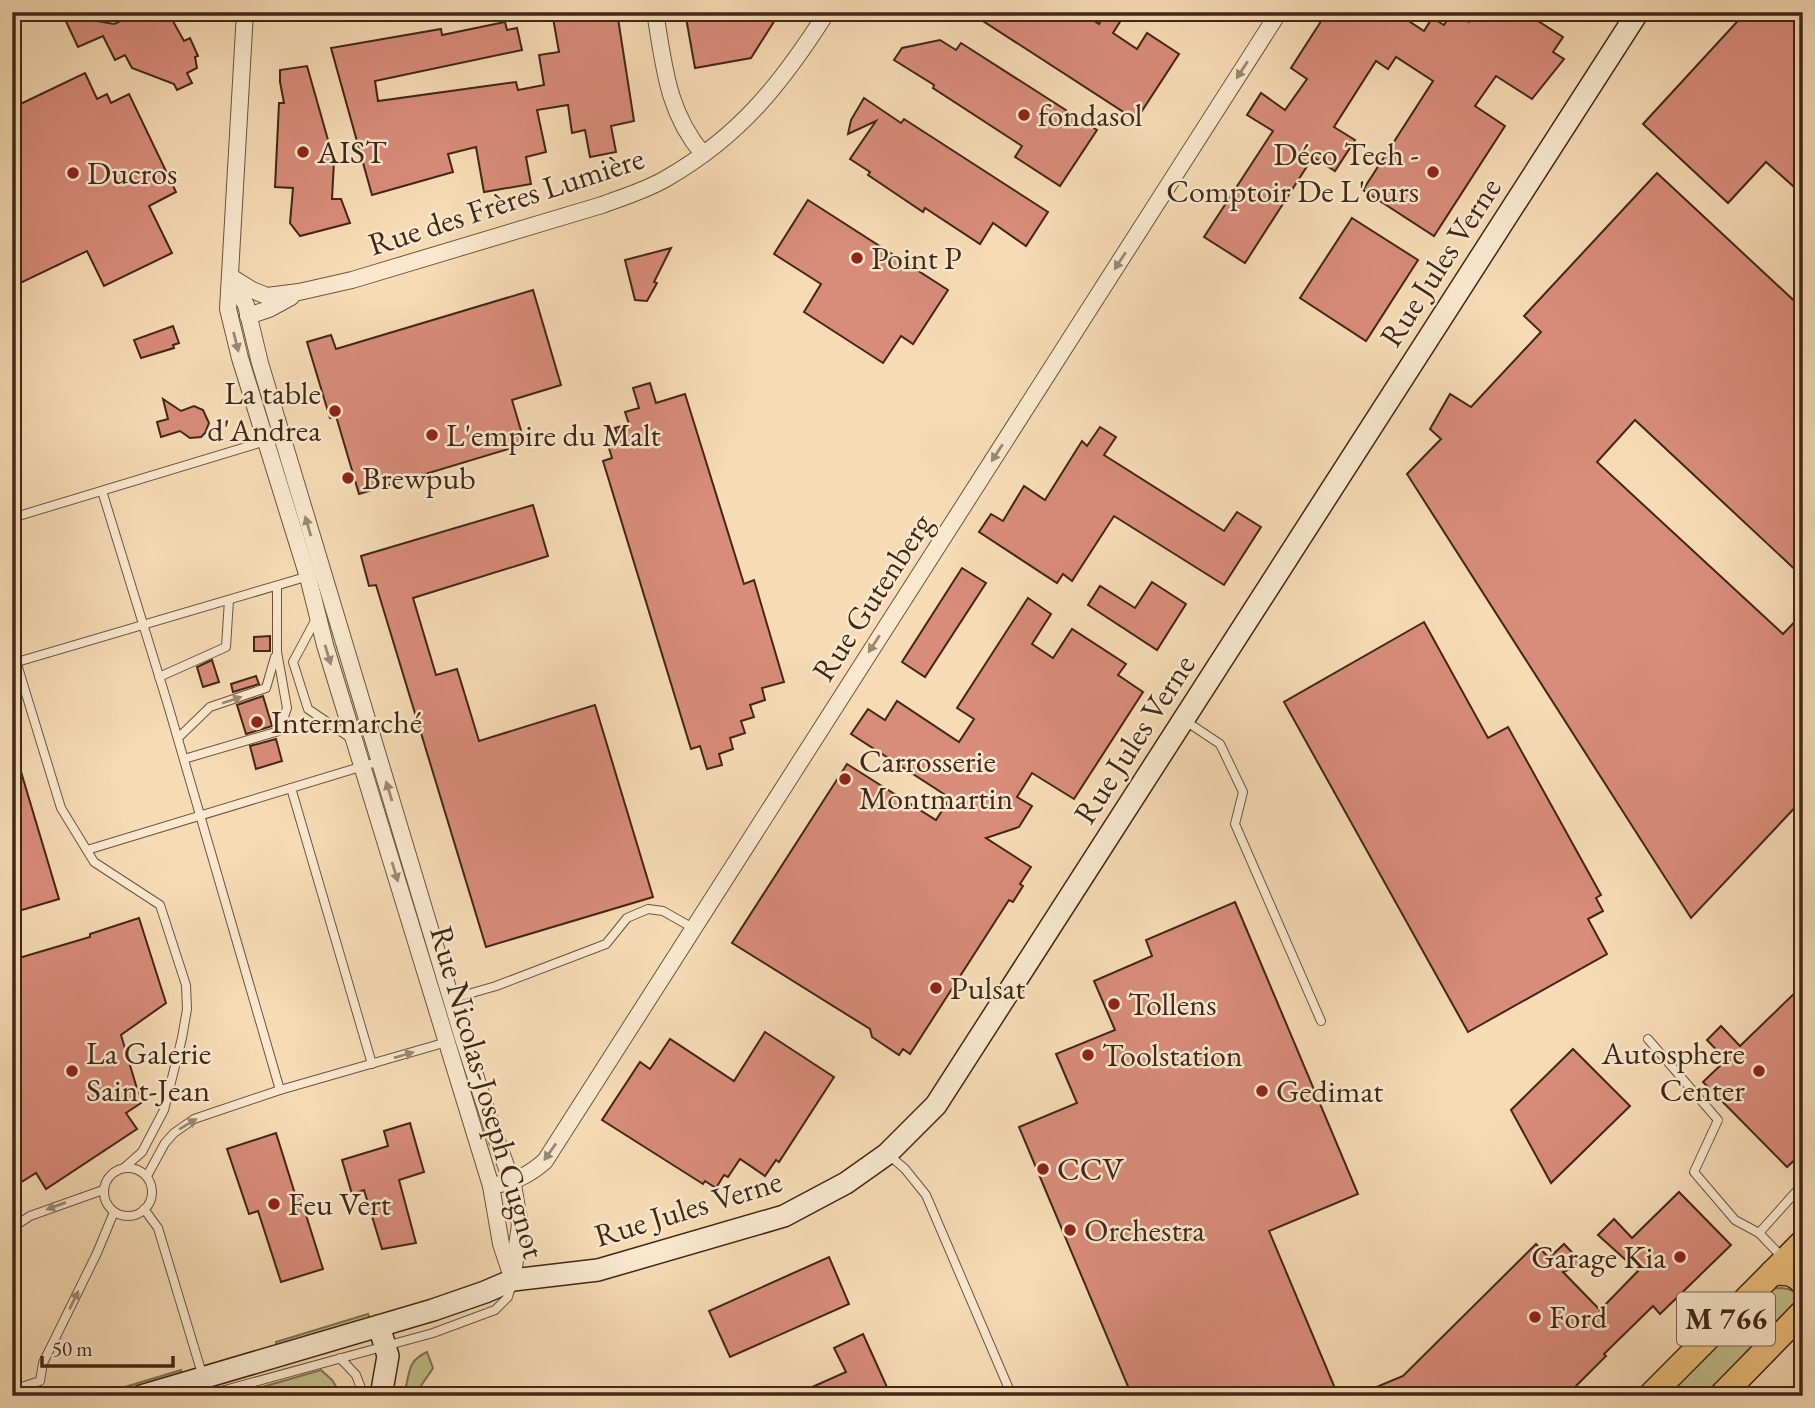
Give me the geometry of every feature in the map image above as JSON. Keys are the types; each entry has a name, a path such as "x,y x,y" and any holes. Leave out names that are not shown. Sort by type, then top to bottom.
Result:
{"main road":[{"name":"Rue Jules Verne","path":"141,1396 203,1387 382,1335 513,1280 598,1270 784,1216 846,1183 887,1154 936,1105 1638,12"},
{"name":"M 766","path":"1650,1396 1803,1242"},
{"path":"1779,1266 1794,1274 1803,1283"},
{"name":"M 766","path":"1721,1396 1803,1312"},
{"path":"382,1335 387,1367 382,1396"}],"street":[{"name":"Rue Nicolas-Joseph Cugnot","path":"245,12 228,309 266,441 380,761 451,999 512,1182 520,1224 513,1280"},
{"path":"655,12 667,84 675,109 684,130 703,155"},
{"name":"Rue des Frères Lumière","path":"229,275 267,296 299,292 352,280 602,205 665,179 703,155 734,130 785,76 827,12"},
{"name":"Rue Gutenberg","path":"491,1186 512,1182 528,1175 545,1161 1279,12"},
{"name":"Rue Nicolas-Joseph Cugnot","path":"229,275 246,305 282,436 315,575 318,616 491,1186 501,1244 513,1280"},
{"name":"Rue des Frères Lumière","path":"248,316 269,309 299,292"}],"lane":[{"path":"12,518 282,436"},
{"path":"102,491 178,738 280,1090"},
{"path":"17,662 315,575"},
{"path":"184,759 279,731 287,708 277,652 277,586"},
{"path":"159,677 226,647 229,600"},
{"path":"318,616 293,662 307,709 356,743"},
{"path":"12,648 61,808 94,862 160,905 186,985 187,1009 182,1038 164,1110 142,1152 125,1167 110,1175 103,1190 106,1203 114,1212 130,1216 149,1204 152,1191 147,1176 133,1167 125,1167"},
{"path":"178,738 210,707 266,688 277,652"},
{"path":"1184,720 1220,744 1243,792 1235,824 1321,1021"},
{"path":"87,850 380,761"},
{"path":"290,788 372,1064"},
{"path":"435,1003 496,986 606,944 626,918 648,909 663,911 693,928"},
{"path":"147,1176 165,1143 185,1125 204,1115 463,1035"},
{"path":"1648,1039 1718,1120 1694,1172 1735,1220 1759,1233 1779,1266"},
{"path":"887,1154 905,1169 926,1195 1012,1396"},
{"path":"1759,1233 1803,1184"},
{"path":"12,1228 30,1216 103,1190"},
{"path":"144,1209 159,1228 203,1387"},
{"path":"12,1390 40,1381 43,1363 114,1212"},
{"name":"Rue Jules Verne","path":"203,1387 340,1358 382,1335"},
{"path":"340,1358 356,1375 364,1396"}],"shaded area":[{"path":"1771,1288 1794,1292 1795,1308 1709,1396 1664,1396"},
{"path":"368,1314 370,1319 277,1347 276,1342"},
{"path":"427,1352 433,1368 414,1396 403,1396 412,1365"},
{"path":"181,1370 182,1375 113,1396 95,1396"},
{"path":"321,1370 332,1380 342,1396 231,1396"}],"building":[{"path":"142,12 157,12 160,19 169,14 184,41 190,38 198,56 195,57 197,68 187,73 192,83 177,90 174,84 132,68 125,55 115,60 103,36 78,47 63,15 114,24"},
{"path":"552,12 617,12 634,121 611,126 616,152 590,157 585,130 572,133 568,105 537,110 546,152 526,157 531,184 484,192 476,147 448,154 453,172 372,195 331,48 441,29 442,35 505,22 507,30 517,28 522,50 375,81 378,101 516,82 518,90 544,85 539,55 559,52"},
{"path":"685,12 780,12 751,58 695,68"},
{"path":"969,12 1081,12 1099,24 1106,12 1115,12 1123,17 1113,33 1137,49 1147,33 1179,54 1136,120"},
{"path":"1327,12 1395,12 1424,31 1432,18 1444,25 1452,12 1469,22 1475,12 1524,12 1563,37 1553,52 1564,59 1532,99 1496,76 1475,106 1505,126 1434,236 1363,190 1433,81 1396,57 1388,69 1376,61 1334,127 1355,140 1335,171 1313,157 1245,263 1204,237 1273,131 1247,115 1261,93 1285,110 1307,79 1291,68"},
{"path":"1746,12 1803,12 1803,195 1766,162 1728,203 1643,124"},
{"name":"fondasol","path":"940,40 956,50 961,43 1097,130 1060,186 1015,157 1022,146 894,60 902,48"},
{"name":"AIST","path":"307,66 334,161 332,199 341,199 350,223 300,236 290,223 293,188 275,187 279,103 284,103 280,70"},
{"name":"Ducros","path":"85,73 97,99 107,94 111,103 129,94 176,192 149,206 172,253 104,286 87,251 12,287 12,108"},
{"path":"864,98 901,123 904,119 1048,212 1026,246 993,223 980,244 925,208 923,212 868,175 870,172 850,159 876,121 848,134 851,120"},
{"path":"1657,173 1803,309 1803,577 1635,420 1597,462 1783,634 1803,613 1803,799 1691,918 1407,474 1441,439 1430,429 1450,394 1471,407 1541,332 1524,316"},
{"path":"808,200 948,290 913,344 901,336 883,363 804,312 821,284 774,254"},
{"path":"1352,218 1418,260 1366,341 1300,298"},
{"path":"671,248 647,301 635,300 625,260"},
{"path":"533,290 561,385 512,400 525,444 359,494 336,416 330,418 307,342 331,335 336,349"},
{"path":"173,326 179,343 173,345 174,348 141,358 134,340"},
{"path":"650,383 656,403 685,394 744,584 754,580 784,682 762,688 765,700 750,705 754,717 741,721 745,733 730,738 733,749 719,754 722,765 707,769 700,746 691,749 603,461 612,458 608,445 620,441 615,428 629,424 625,412 639,408 633,388"},
{"path":"163,399 181,411 194,406 203,410 209,423 205,433 201,437 190,438 180,431 161,437 157,422 168,419"},
{"path":"1100,427 1116,437 1104,455 1224,531 1237,512 1261,527 1224,585 1114,516 1072,581 1063,574 1057,583 979,532 991,514 1003,521 1024,486 1045,500 1082,441 1087,446"},
{"path":"533,505 548,556 413,598 436,675 457,669 479,741 595,705 653,897 486,947 376,585 369,586 361,556"},
{"path":"962,568 986,583 925,677 902,662"},
{"path":"1152,582 1186,604 1157,650 1088,605 1100,586 1135,608"},
{"path":"1028,598 1051,614 1032,644 1053,658 1072,629 1126,664 1118,675 1143,692 1074,799 1032,773 1017,797 1032,806 1019,827 986,838 1031,867 1013,902 1009,900 910,1054 903,1049 899,1055 872,1037 870,1029 732,943 847,764 936,820 950,798 851,734 868,709 885,720 897,701 959,742 974,719 957,708"},
{"path":"1424,622 1488,738 1508,727 1601,895 1596,898 1603,911 1588,919 1607,954 1468,1032 1284,702"},
{"path":"270,636 270,651 254,651 254,637"},
{"path":"212,660 219,682 203,687 197,667"},
{"path":"256,676 259,684 233,692 231,684"},
{"path":"263,696 272,726 246,734 237,705"},
{"path":"276,739 282,761 256,769 250,746"},
{"path":"16,755 59,899 12,913 12,756"},
{"path":"1235,902 1358,1194 1269,1231 1337,1393 1330,1396 1132,1396 1019,1127 1077,1103 1056,1054 1115,1030 1094,981 1152,956 1146,940"},
{"name":"La Galerie Saint-Jean","path":"139,918 166,1003 121,1035 138,1092 144,1101 126,1113 137,1129 46,1189 36,1173 12,1188 12,960 90,937 90,934"},
{"name":"Autosphere Center","path":"1803,985 1803,1152 1787,1167 1703,1082 1726,1060 1707,1040 1721,1026 1740,1046"},
{"path":"765,1032 834,1077 779,1162 776,1160 765,1176 740,1159 728,1177 724,1175 716,1188 705,1181 703,1184 602,1120 640,1062 650,1069 670,1039 734,1081"},
{"path":"1573,1049 1630,1106 1551,1183 1511,1110"},
{"path":"410,1123 424,1172 399,1180 416,1243 382,1249 364,1190 352,1194 342,1160 388,1146 384,1131"},
{"name":"Feu Vert","path":"276,1133 296,1197 300,1196 323,1269 281,1282 258,1211 249,1214 227,1149"},
{"name":"Ford","path":"1679,1192 1731,1245 1660,1314 1653,1306 1566,1396 1355,1396 1403,1376 1536,1244 1549,1258 1564,1244 1583,1264 1563,1272 1600,1310 1638,1271 1598,1235 1614,1219 1632,1238"},
{"path":"829,1257 849,1304 730,1357 709,1311"},
{"path":"863,1334 891,1396 792,1396 846,1372 834,1348"}],"place":[{"name":"fondasol","path":"1024,115"},
{"name":"AIST","path":"303,152"},
{"name":"Déco Tech - Comptoir De L'ours","path":"1433,172"},
{"name":"Ducros","path":"73,173"},
{"name":"Point P","path":"857,258"},
{"name":"La table d'Andrea","path":"335,411"},
{"name":"L'empire du Malt","path":"432,435"},
{"name":"Brewpub","path":"348,478"},
{"name":"Intermarché","path":"257,722"},
{"name":"Carrosserie Montmartin","path":"845,779"},
{"name":"Pulsat","path":"936,988"},
{"name":"Tollens","path":"1114,1004"},
{"name":"Toolstation","path":"1088,1055"},
{"name":"La Galerie Saint-Jean","path":"72,1071"},
{"name":"Autosphere Center","path":"1759,1071"},
{"name":"Gedimat","path":"1262,1091"},
{"name":"CCV","path":"1043,1169"},
{"name":"Feu Vert","path":"274,1204"},
{"name":"Orchestra","path":"1070,1230"},
{"name":"Garage Kia","path":"1680,1257"},
{"name":"Ford","path":"1535,1317"}]}
